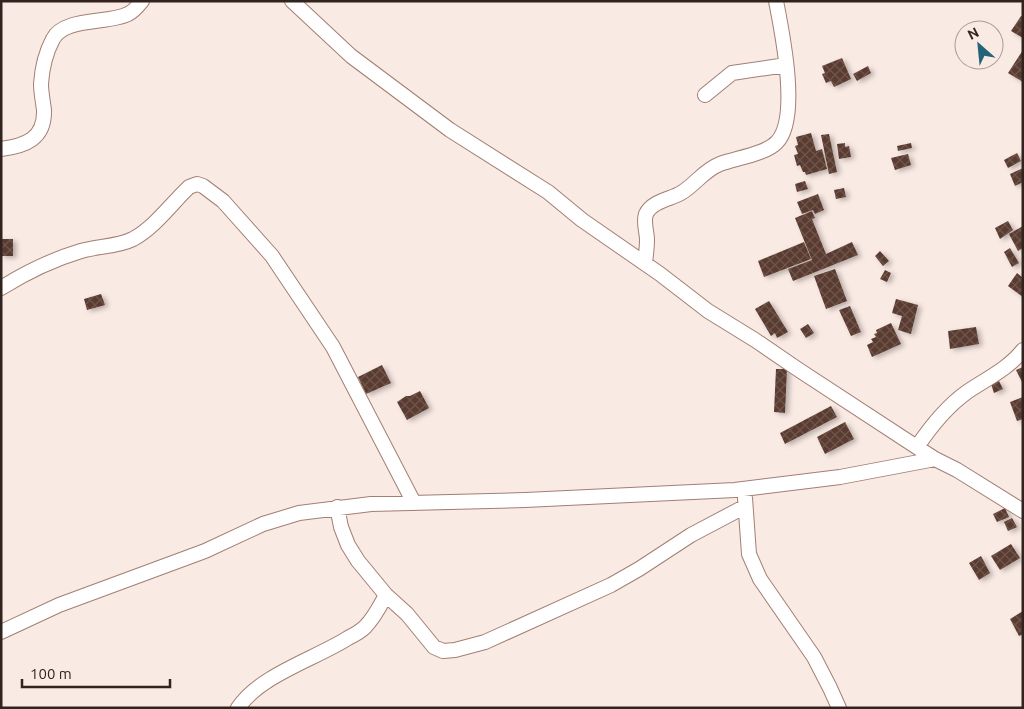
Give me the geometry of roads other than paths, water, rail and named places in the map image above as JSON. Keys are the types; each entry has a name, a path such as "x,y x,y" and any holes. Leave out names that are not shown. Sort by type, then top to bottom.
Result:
{"street":[{"path":"1,149 17,147 29,142 42,126 44,112 41,84 45,61 53,37 63,30 80,24 117,18 129,14 142,1"},
{"path":"645,263 647,241 646,216 650,208 690,188 708,170 720,164 769,148 777,143 784,131 789,107 783,36 776,1"},
{"path":"298,3 351,56 402,95 483,152 548,192 582,220 645,263 708,311 935,459 957,470 1023,512"},
{"path":"705,96 732,73 786,65"},
{"path":"1,288 59,258 133,238 144,231 189,187 197,184 203,186 223,201 272,256 304,302 333,347 414,503"},
{"path":"917,447 932,425 950,405 1010,363 1023,350"},
{"path":"1,632 58,605 205,551 263,524 299,513 338,507 526,500 745,488 840,477 935,459"},
{"path":"745,488 744,507 749,554 760,579 814,657 839,708"},
{"path":"338,507 348,545 358,561 386,595 407,614 434,646 443,651 455,650 485,642 611,585 691,535 744,507"},
{"path":"238,708 244,698 262,684 337,645 364,628 375,615 386,595"}]}
